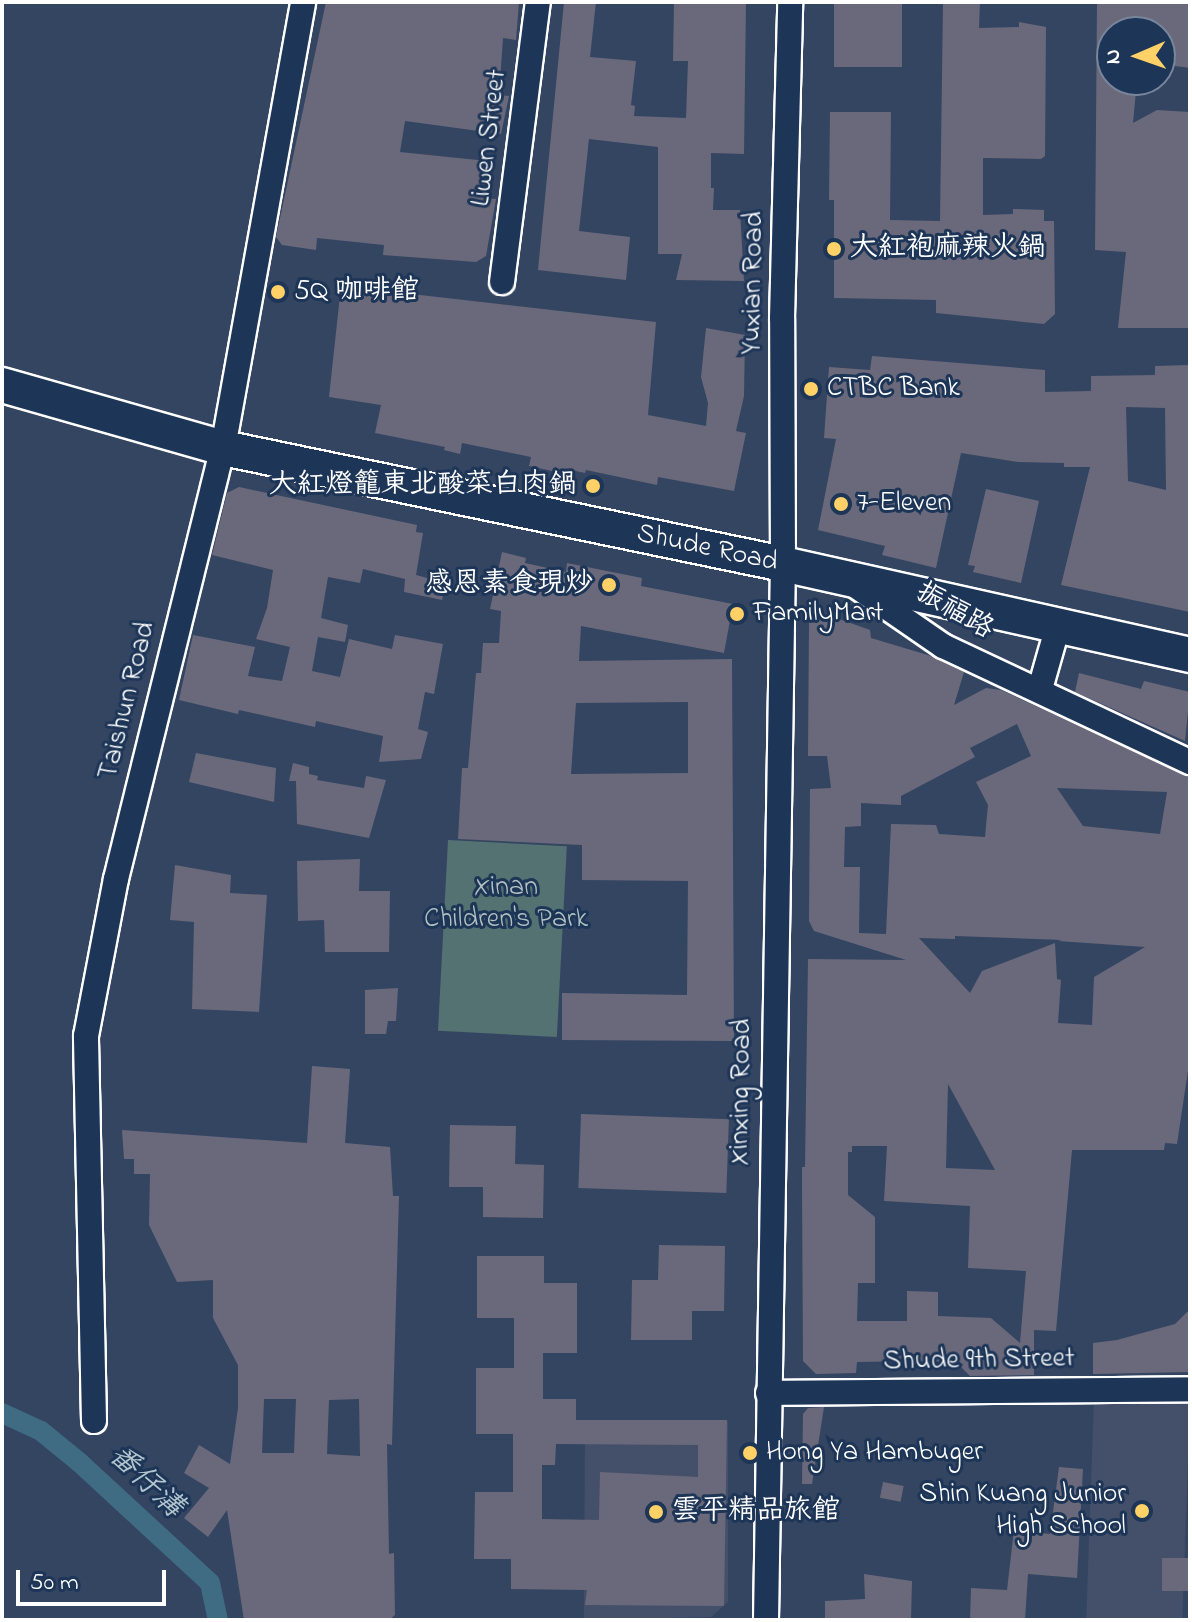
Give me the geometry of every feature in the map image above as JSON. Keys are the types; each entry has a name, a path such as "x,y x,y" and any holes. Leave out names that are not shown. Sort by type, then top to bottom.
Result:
{"street":[{"name":"Taishun Road","path":"94,1421 86,1036 116,879 223,448 303,2"},
{"name":"Liwen Street","path":"502,282 538,2"},
{"name":"Yuxian Road","path":"783,564 782,318 790,2"},
{"name":"Shude Road","path":"2,385 223,448 783,564 1190,655"},
{"name":"Xinxing Road","path":"766,1620 783,564"},
{"name":"振福路","path":"843,577 943,646 1190,762"},
{"path":"1040,689 1058,626"},
{"name":"Shude 9th Street","path":"768,1393 1190,1389"}],"shaded area":[{"name":"Shin Kuang Junior High School","path":"1094,1398 1190,1401 1182,1620 1086,1620"},
{"name":"雲平精品旅館","path":"728,1421 728,1602 711,1617 584,1620 585,1422"}],"green space":[{"name":"Xinan Children's Park","path":"448,840 567,846 557,1037 438,1031"}],"building":[{"path":"326,2 519,2 516,40 503,38 499,95 509,96 501,134 405,121 400,152 487,161 483,198 496,199 486,256 476,262 383,255 384,245 317,238 316,250 282,245 276,237"},
{"path":"564,2 596,2 590,57 636,61 631,105 635,106 634,116 686,118 688,61 673,61 674,2 746,2 744,154 711,153 713,210 740,210 744,281 676,280 682,254 658,254 658,147 589,139 579,231 630,237 626,280 538,270"},
{"path":"834,2 902,2 902,67 834,67"},
{"path":"943,2 980,2 979,28 1019,27 1019,22 1046,27 1045,156 1041,159 983,158 983,215 1013,214 1013,209 1044,210 1044,221 1054,221 1055,314 1044,324 936,313 936,300 834,298 834,200 829,200 830,112 891,112 890,220 940,221"},
{"path":"1097,2 1190,2 1190,68 1176,66 1176,16 1097,16"},
{"path":"1096,96 1136,96 1133,123 1157,110 1190,112 1190,328 1118,328 1126,252 1095,250"},
{"path":"341,286 656,322 648,415 706,426 708,403 701,377 706,328 745,335 744,396 736,431 746,433 734,491 658,477 657,485 586,470 585,473 567,469 566,474 529,466 531,457 462,443 460,454 444,450 445,447 375,433 381,405 329,397"},
{"path":"872,356 1045,370 1045,392 1091,391 1091,376 1155,375 1155,366 1190,365 1190,612 1061,585 1090,467 1064,467 1064,463 1018,462 961,453 936,568 882,555 885,546 818,530 836,439 824,438 829,367 870,370","holes":["1126,407 1165,408 1166,490 1128,481"]},
{"path":"239,487 417,525 416,532 423,533 416,575 446,583 442,600 404,592 405,579 363,569 360,583 328,577 321,618 348,625 345,642 318,637 312,671 340,677 349,639 392,649 395,635 443,644 434,694 425,692 418,729 428,732 421,759 379,762 383,736 316,721 315,727 239,710 238,714 179,700 193,635 255,647 248,676 282,681 290,647 256,639 267,608 273,570 212,555 227,493"},
{"path":"986,489 1039,501 1021,583 973,572 975,566 968,565"},
{"path":"502,552 526,558 525,563 566,572 567,563 642,578 641,586 733,604 724,653 581,626 579,661 732,659 734,1041 562,1040 562,993 687,995 688,881 582,880 582,845 458,839 462,768 468,768 476,673 481,673 483,643 499,643 501,611 490,609","holes":["688,702 688,773 571,774 576,703"]},
{"path":"822,613 870,630 871,638 931,656 964,672 954,705 986,688 1001,690 1190,777 1190,1057 1177,1144 1165,1143 1164,1150 1072,1150 1056,1331 1034,1330 1034,1375 970,1376 956,1362 911,1361 857,1362 856,1373 816,1374 803,1361 802,1167 805,1167 808,959 906,960 814,931 809,921 810,789 831,788 827,756 808,756 809,622","holes":["1017,724 1031,756 976,782 988,805 985,837 939,834 936,825 891,824 886,934 859,933 860,867 844,867 845,827 861,826 861,803 901,805 901,796 975,757 970,748","1057,788 1167,792 1160,834 1083,826","955,936 1062,940 1058,941 1145,947 1094,977 1092,1025 1058,1023 1061,980 1057,979 1055,943 982,971 970,993 919,938 955,939","948,1084 995,1170 946,1168","852,1146 887,1146 884,1201 970,1206 968,1268 1026,1271 1020,1343 991,1318 938,1316 938,1292 907,1291 907,1321 857,1321 858,1283 875,1283 875,1217 848,1195 848,1152 852,1152"]},
{"path":"1079,673 1141,689 1144,681 1190,692 1185,741 1075,692"},
{"path":"196,753 276,768 274,802 189,782"},
{"path":"293,763 309,767 309,774 318,776 317,780 364,788 366,776 386,780 369,838 297,824 296,781 289,781"},
{"path":"360,859 359,891 390,891 389,952 325,952 324,920 298,921 297,861"},
{"path":"175,865 231,875 230,893 267,895 259,1012 192,1009 194,922 170,920"},
{"path":"398,988 396,1021 388,1021 386,1034 365,1034 365,990"},
{"path":"312,1066 350,1069 345,1143 390,1147 393,1196 399,1196 392,1445 387,1444 389,1554 394,1553 395,1615 389,1620 244,1620 227,1510 208,1537 184,1518 209,1488 184,1473 199,1445 230,1464 238,1408 238,1365 213,1318 213,1280 177,1282 149,1225 150,1174 134,1174 134,1159 124,1159 122,1130 307,1143","holes":["264,1399 296,1399 294,1453 262,1453","359,1399 360,1456 327,1454 329,1400"]},
{"path":"581,1114 729,1119 726,1193 578,1188"},
{"path":"450,1125 516,1126 515,1164 544,1165 543,1218 483,1217 483,1187 449,1187"},
{"path":"659,1245 725,1246 724,1311 692,1311 692,1340 631,1340 632,1280 658,1280"},
{"path":"477,1256 544,1256 544,1283 577,1283 577,1353 543,1353 543,1399 576,1399 576,1420 727,1420 724,1606 585,1605 587,1590 511,1589 511,1559 474,1559 475,1492 513,1492 513,1434 476,1434 476,1368 514,1368 514,1318 477,1318","holes":["556,1444 698,1445 698,1477 600,1472 599,1520 542,1519 542,1465 555,1465"]},
{"path":"1190,1309 1190,1372 1093,1374 1093,1343 1117,1340 1175,1324"},
{"path":"824,1407 812,1484 802,1484 803,1414 808,1408"},
{"path":"1059,1467 1083,1469 1077,1578 1028,1574 1025,1620 970,1620 971,1588 1007,1590 1014,1530 1050,1534"},
{"path":"883,1482 904,1486 901,1502 880,1498"},
{"path":"1162,1558 1190,1558 1190,1591 1162,1591"},
{"path":"864,1574 912,1581 911,1620 825,1620 825,1601 865,1599"}],"waterway":[{"name":"番仔溝","path":"2,1413 41,1431 79,1462 210,1583 218,1620"}],"place":[{"name":"大紅袍麻辣火鍋","path":"834,249"},
{"name":"5Q 咖啡館","path":"278,292"},
{"name":"CTBC Bank","path":"811,389"},
{"name":"大紅燈籠東北酸菜白肉鍋","path":"593,486"},
{"name":"7-Eleven","path":"841,504"},
{"name":"感恩素食現炒","path":"609,585"},
{"name":"FamilyMart","path":"737,614"},
{"name":"Hong Ya Hambuger","path":"750,1453"},
{"name":"Shin Kuang Junior High School","path":"1142,1511"},
{"name":"雲平精品旅館","path":"656,1512"}]}
